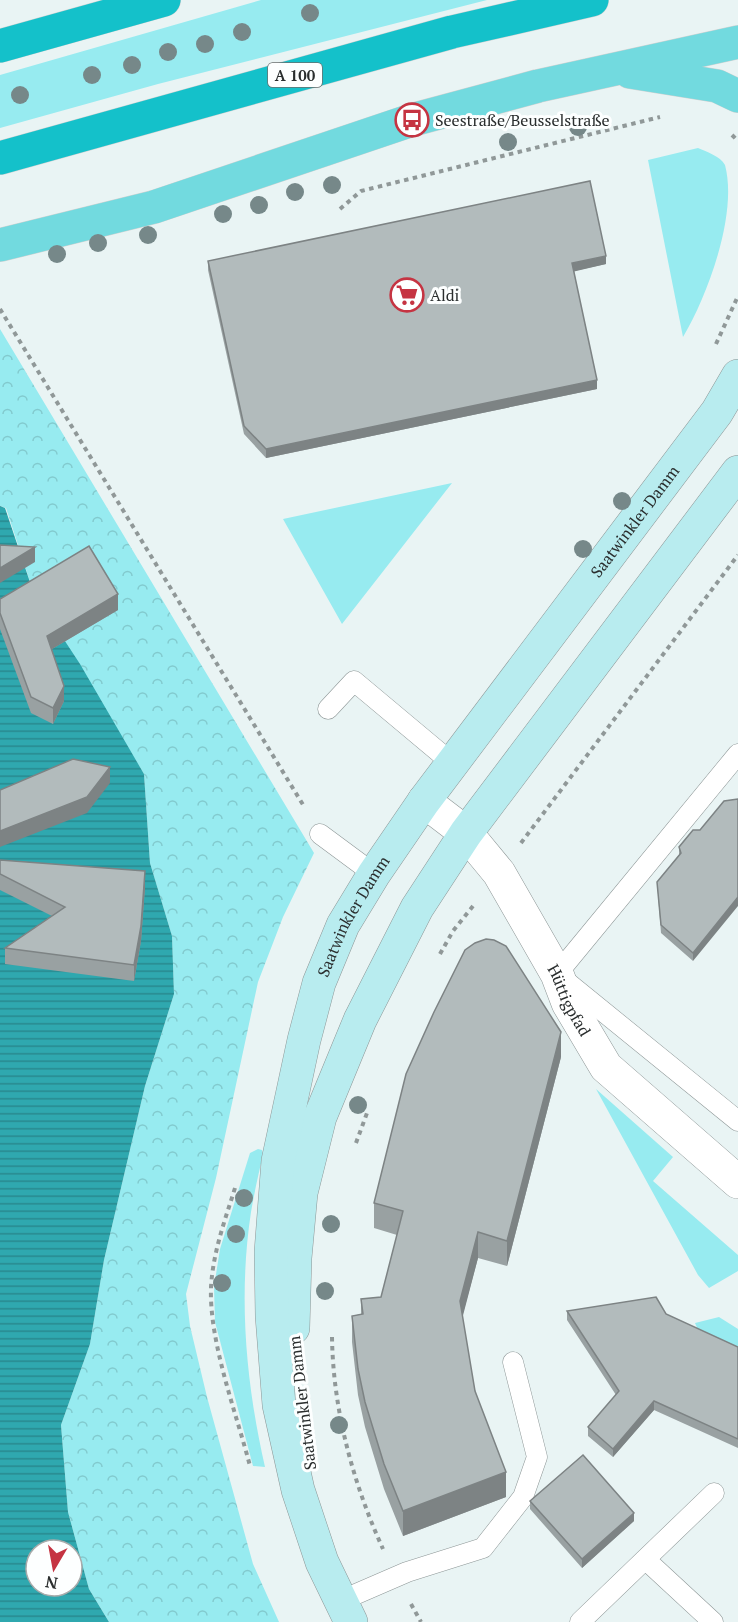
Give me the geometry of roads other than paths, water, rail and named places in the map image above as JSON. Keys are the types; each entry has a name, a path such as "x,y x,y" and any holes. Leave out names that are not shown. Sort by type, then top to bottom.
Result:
{"highway":[{"path":"0,46 164,0"},
{"name":"A 100","path":"0,158 440,35 592,0"}],"main road":[{"path":"0,245 154,207 412,120 538,86 738,42"},
{"path":"614,69 717,86 738,96"},
{"name":"Saatwinkler Damm","path":"346,1611 322,1562 298,1490 279,1405 272,1316 271,1252 278,1161 304,1040 319,983 343,925 374,874 424,801 717,412 738,376"},
{"name":"Saatwinkler Damm","path":"322,1562 300,1401 293,1327 295,1258 301,1193 320,1117 360,1020 417,909 466,833 738,472"}],"street":[{"name":"Hüttigpfad","path":"424,801 466,833 499,873 557,974 568,1002 606,1067 738,1182"}],"lane":[{"path":"328,710 354,681 452,763"},
{"path":"738,754 557,974 738,1122"},
{"path":"320,834 374,874"},
{"path":"346,1611 396,1577 483,1548 523,1497 537,1457 513,1362"},
{"path":"580,1622 714,1493"},
{"path":"646,1560 713,1622"}],"place":[{"name":"Seestraße/Beusselstraße","path":"412,120"},
{"name":"Aldi","path":"407,295"}]}
